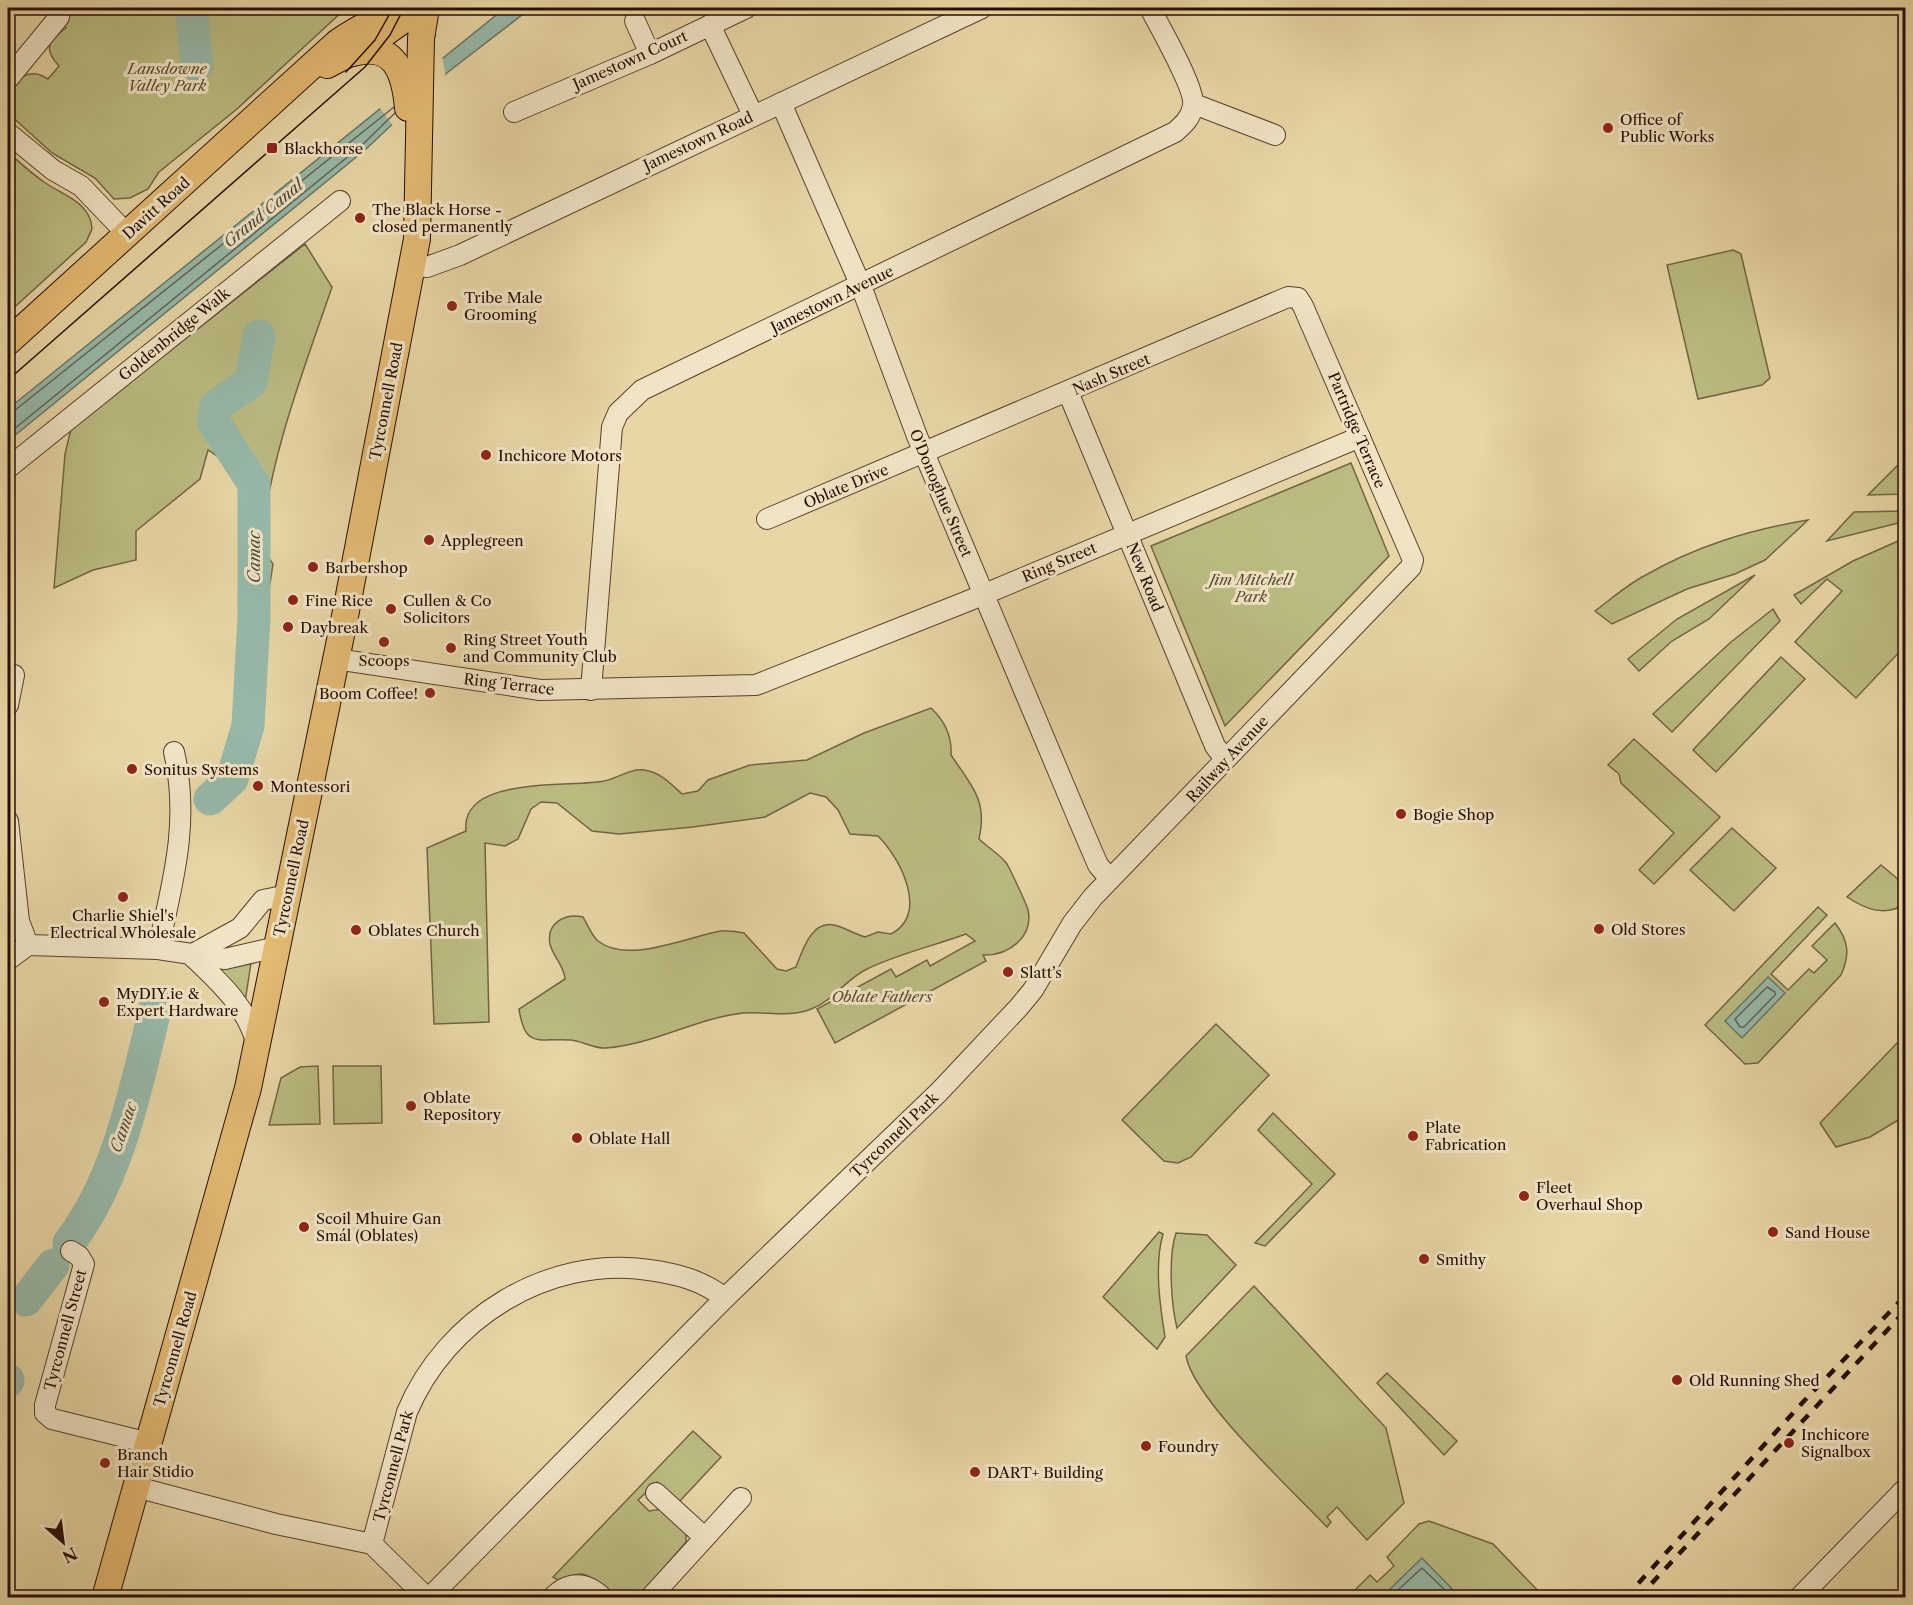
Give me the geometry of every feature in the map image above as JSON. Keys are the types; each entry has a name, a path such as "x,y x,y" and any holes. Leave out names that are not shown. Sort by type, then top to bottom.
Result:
{"main road":[{"path":"364,8 345,48 368,49 384,54 414,76"},
{"name":"Davitt Road","path":"8,342 305,74 345,48 370,22 417,18"},
{"name":"Tyrconnell Road","path":"105,1598 248,1089 336,659 412,266 418,219 414,76 417,18"}],"street":[{"name":"Jamestown Court","path":"514,112 650,54 746,8"},
{"name":"Jamestown Road","path":"412,266 427,267 460,255 981,8"},
{"path":"1150,8 1190,87 1194,104 1275,135"},
{"path":"8,79 59,17"},
{"path":"635,21 650,54"},
{"path":"710,25 753,115"},
{"name":"O'Donoghue Street","path":"781,103 861,286 891,373 1088,842 1098,865 1110,879"},
{"name":"Jamestown Avenue","path":"591,690 612,427 618,413 642,390 861,286 1175,132 1188,121 1194,104"},
{"path":"8,133 53,170 81,186 127,234"},
{"name":"Goldenbridge Walk","path":"8,468 340,201"},
{"name":"Nash Street","path":"924,453 1288,297 1298,298"},
{"name":"Partridge Terrace","path":"1298,298 1413,560 1412,563"},
{"name":"New Road","path":"1068,392 1215,746 1226,759"},
{"name":"Ring Street","path":"756,685 984,594 1360,437"},
{"name":"Oblate Drive","path":"767,519 924,453"},
{"name":"Railway Avenue","path":"1050,961 1071,924 1110,879 1412,563"},
{"name":"Ring Terrace","path":"336,659 540,690 756,685"},
{"path":"8,705 14,675"},
{"path":"159,949 180,850 180,793 174,752"},
{"path":"8,821 19,921 28,945"},
{"path":"191,955 240,928 263,900 288,895"},
{"path":"8,960 28,945 159,949 225,959 277,947"},
{"path":"191,955 232,995 248,1019 257,1045"},
{"name":"Tyrconnell Park","path":"725,1298 698,1280 676,1274 603,1267 564,1273 507,1298 466,1327 416,1391 407,1412 372,1544 428,1598 725,1298 939,1092 1019,1007 1050,961"},
{"name":"Tyrconnell Street","path":"71,1251 79,1256 84,1264 45,1405 45,1413 52,1419 148,1443"},
{"path":"136,1487 276,1524 372,1544"},
{"path":"1799,1598 1905,1488"},
{"path":"656,1493 704,1538"},
{"path":"650,1598 741,1498"},
{"path":"552,1598 564,1586 579,1584 595,1589 603,1598"}],"green space":[{"name":"Lansdowne Valley Park","path":"57,8 346,8 237,109 159,172 148,189 130,198 114,199 95,178 52,153 8,113 10,96 18,81 31,74 48,79 59,66 49,50 55,37 66,28"},
{"path":"8,152 39,179 81,206 87,212 92,229 86,242 8,313 8,253 11,244 8,231"},
{"path":"305,244 332,287 299,383 271,481 261,548 273,564 258,661 241,668 240,457 223,460 208,450 200,479 136,531 136,560 93,570 54,588 65,454 71,429"},
{"path":"1733,250 1741,254 1770,378 1762,385 1698,399 1667,265"},
{"path":"1905,458 1905,494 1868,495"},
{"name":"Jim Mitchell Park","path":"1351,463 1389,556 1225,726 1151,546"},
{"path":"1905,511 1905,519 1902,522 1827,541 1854,512"},
{"path":"1808,520 1765,560 1735,574 1687,589 1612,624 1595,611 1625,588 1683,556 1723,540"},
{"path":"1905,538 1905,646 1856,698 1795,642 1842,591 1827,579 1801,604 1794,595 1853,561"},
{"path":"1755,575 1709,619 1672,641 1639,671 1628,659 1677,619"},
{"path":"1773,609 1780,621 1672,732 1653,714 1731,642"},
{"path":"1781,657 1805,679 1716,772 1693,750"},
{"name":"Oblate Fathers","path":"931,708 947,730 951,755 976,794 981,814 979,839 1007,864 1028,910 1027,929 1023,937 1009,949 992,955 983,955 986,961 835,1043 817,1009 891,969 896,977 927,960 930,966 975,941 966,934 903,954 859,973 819,1005 803,1012 743,1013 726,1016 640,1042 606,1048 571,1040 534,1039 525,1030 519,1009 565,979 563,969 550,944 551,930 558,921 564,918 583,917 598,941 611,948 626,950 659,947 721,931 744,933 777,969 786,971 796,967 809,938 819,927 834,925 865,937 878,932 891,934 902,925 908,913 910,900 902,872 887,846 878,836 850,834 838,810 826,797 810,793 765,817 619,834 592,831 557,803 541,802 531,809 518,839 505,846 485,843 489,1022 434,1024 427,848 466,831 469,813 480,801 498,792 544,785 604,781 639,770 650,771 660,776 682,794 698,791 708,780 750,765 807,760 864,733"},
{"path":"1634,739 1720,817 1654,884 1639,870 1674,833 1621,783 1619,774 1608,765"},
{"path":"1732,828 1776,868 1734,911 1690,870"},
{"path":"1881,865 1905,885 1905,904 1883,911 1868,908 1847,897"},
{"path":"1818,907 1827,915 1771,974 1788,990 1809,969 1814,973 1827,960 1812,946 1835,923 1847,948 1846,961 1841,975 1758,1063 1745,1064 1705,1025"},
{"path":"251,963 245,1002 209,965 230,967"},
{"path":"1216,1024 1269,1075 1191,1157 1178,1163 1164,1161 1122,1120"},
{"path":"1902,1038 1906,1041 1905,1116 1870,1137 1836,1147 1820,1123"},
{"path":"318,1066 320,1124 269,1125 281,1078 300,1067"},
{"path":"333,1066 381,1066 382,1123 334,1124"},
{"path":"1273,1113 1335,1174 1265,1246 1255,1243 1312,1184 1258,1130"},
{"path":"1159,1232 1163,1234 1158,1272 1165,1337 1157,1349 1103,1297"},
{"path":"1176,1233 1207,1235 1236,1265 1177,1328 1171,1280"},
{"path":"1254,1286 1386,1428 1404,1503 1367,1540 1337,1507 1327,1517 1331,1522 1327,1527 1225,1420 1193,1375 1186,1356"},
{"path":"1387,1373 1457,1441 1444,1455 1377,1383"},
{"path":"693,1431 721,1457 679,1502 657,1482 638,1500 649,1511 662,1509 686,1533 686,1542 639,1597 615,1596 585,1575 578,1574 560,1581 553,1577"},
{"path":"1429,1521 1493,1544 1544,1597 1353,1598 1350,1595 1370,1575 1377,1582 1394,1566 1387,1557 1419,1524"}],"water":[{"name":"Grand Canal","path":"505,8 531,8 448,72 365,150 8,441 8,409"},
{"path":"1768,977 1785,993 1742,1038 1725,1021"},
{"path":"1422,1558 1454,1591 1447,1597 1395,1597 1388,1591"}],"pier":[{"path":"442,56 446,78 394,127 379,107"}],"waterway":[{"name":"Camac","path":"191,8 197,65"},
{"name":"Camac","path":"210,799 232,779 248,726 254,617 254,484 213,421 216,406 251,382 259,336"},
{"name":"Camac","path":"69,1243 102,1188 125,1128 157,1002"},
{"name":"Camac","path":"26,1300 53,1265"}],"tram line":[{"path":"346,72 375,40 393,8"},
{"path":"8,380 365,67 390,35 404,8"}],"railway":[{"path":"1625,1598 1804,1401 1906,1295"},
{"path":"1638,1598 1906,1310"}],"place":[{"name":"Office of Public Works","path":"1608,128"},
{"name":"Blackhorse","path":"272,148"},
{"name":"The Black Horse - closed permanently","path":"360,218"},
{"name":"Tribe Male Grooming","path":"452,306"},
{"name":"Inchicore Motors","path":"486,455"},
{"name":"Applegreen","path":"429,540"},
{"name":"Barbershop","path":"313,567"},
{"name":"Fine Rice","path":"293,600"},
{"name":"Cullen & Co Solicitors","path":"391,609"},
{"name":"Daybreak","path":"288,627"},
{"name":"Scoops","path":"384,642"},
{"name":"Ring Street Youth and Community Club","path":"451,648"},
{"name":"Boom Coffee!","path":"430,693"},
{"name":"Sonitus Systems","path":"132,769"},
{"name":"Montessori","path":"258,786"},
{"name":"Bogie Shop","path":"1401,814"},
{"name":"Charlie Shiel's Electrical Wholesale","path":"123,897"},
{"name":"Old Stores","path":"1599,929"},
{"name":"Oblates Church","path":"356,930"},
{"name":"Slatt’s","path":"1008,972"},
{"name":"MyDIY.ie & Expert Hardware","path":"104,1002"},
{"name":"Oblate Repository","path":"411,1106"},
{"name":"Plate Fabrication","path":"1413,1136"},
{"name":"Oblate Hall","path":"577,1138"},
{"name":"Fleet Overhaul Shop","path":"1524,1196"},
{"name":"Scoil Mhuire Gan Smál (Oblates)","path":"304,1227"},
{"name":"Sand House","path":"1773,1232"},
{"name":"Smithy","path":"1424,1259"},
{"name":"Old Running Shed","path":"1677,1380"},
{"name":"Inchicore Signalbox","path":"1789,1443"},
{"name":"Foundry","path":"1146,1446"},
{"name":"Branch Hair Stidio","path":"105,1463"},
{"name":"DART+ Building","path":"975,1472"}]}
